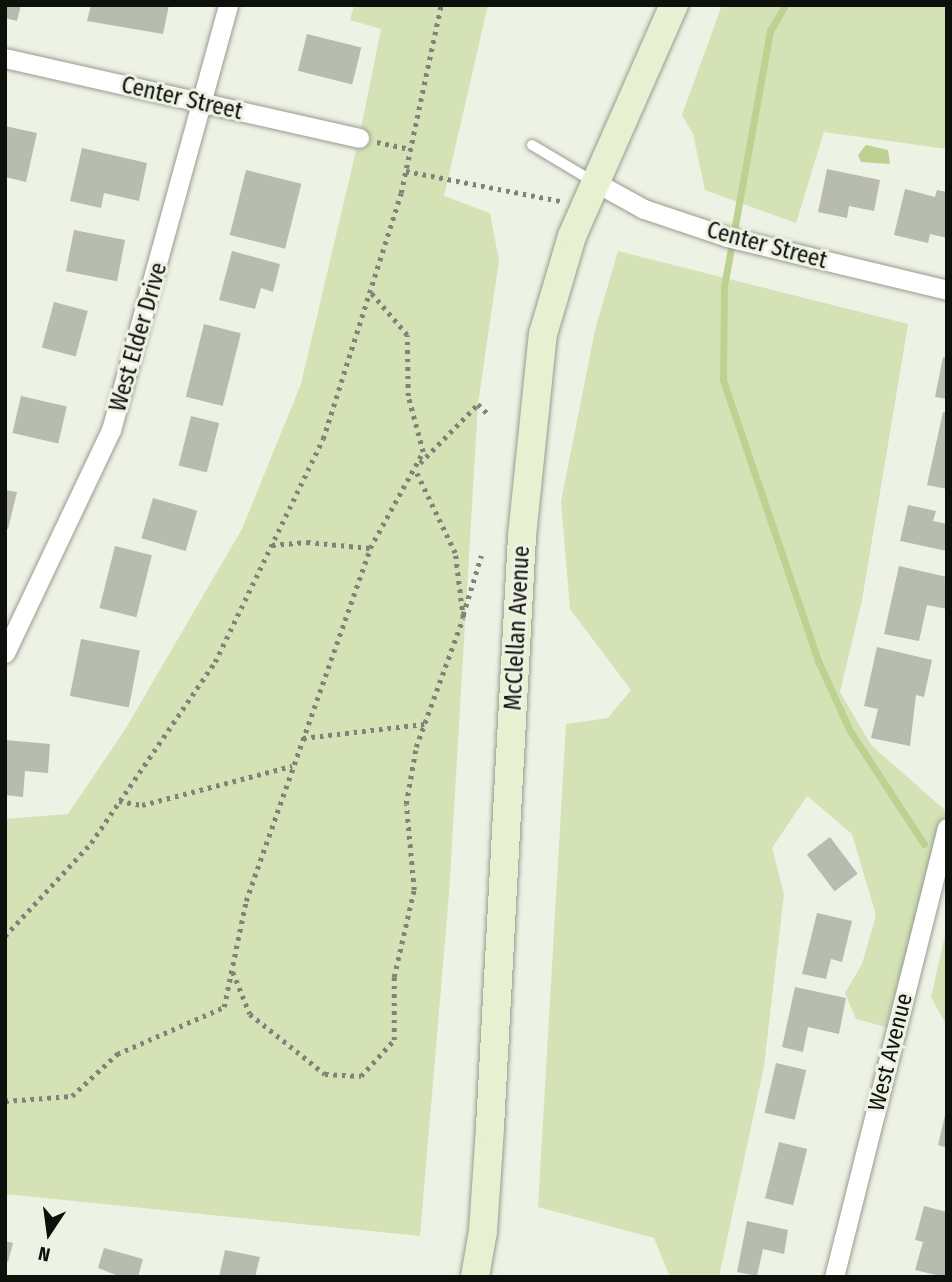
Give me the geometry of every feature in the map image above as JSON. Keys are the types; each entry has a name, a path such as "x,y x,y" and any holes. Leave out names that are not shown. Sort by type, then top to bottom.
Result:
{"main road":[{"name":"McClellan Avenue","path":"475,1277 483,1231 491,1127 522,536 542,334 572,236 674,5"}],"street":[{"name":"West Elder Drive","path":"5,653 111,430 228,5"},
{"name":"Center Street","path":"5,58 359,138"},
{"name":"Center Street","path":"595,182 644,209 727,237 947,290"},
{"name":"West Avenue","path":"834,1277 947,828"}],"lane":[{"path":"532,145 595,182"}],"path":[{"path":"5,936 90,843 215,662 324,439 406,171 441,5"},
{"path":"359,138 411,149"},
{"path":"406,171 546,195"},
{"path":"5,1101 72,1096 117,1054 225,1006 246,901 370,548 424,452 408,396 407,335 370,292"},
{"path":"414,469 478,404 489,415"},
{"path":"414,469 455,553 463,618"},
{"path":"272,545 307,542 370,548"},
{"path":"233,971 250,1014 325,1074 361,1076 394,1040 394,977 414,890 406,804 424,724 463,618 481,556"},
{"path":"303,738 424,724"},
{"path":"120,801 142,805 293,766"}],"shaded area":[{"path":"354,5 488,5 444,196 490,213 499,260 478,404 449,894 420,1236 5,1194 5,819 68,814 126,728 242,529 301,384 359,138 381,29 350,20"},
{"path":"722,5 947,5 947,149 824,132 796,223 705,190 693,134 682,115"},
{"path":"866,145 888,150 890,164 861,162 858,155"},
{"path":"618,251 908,324 862,600 840,692 871,745 946,811 886,1027 856,1019 845,993 862,964 876,915 852,834 807,796 772,848 784,894 764,1066 719,1277 670,1277 654,1238 538,1207 566,724 608,718 631,690 570,609 561,502 595,330"},
{"path":"947,927 947,1026 931,997"}],"building":[{"path":"5,5 21,5 17,21 5,18"},
{"path":"91,5 169,5 163,34 87,21"},
{"path":"307,34 361,48 352,84 298,71"},
{"path":"5,126 37,133 26,182 5,177"},
{"path":"82,148 147,163 139,201 104,193 101,208 70,201"},
{"path":"827,169 880,180 874,211 849,206 847,218 818,212"},
{"path":"246,170 301,184 285,249 230,235"},
{"path":"905,189 935,197 937,190 947,192 947,238 930,234 928,243 894,235"},
{"path":"74,230 125,240 117,281 66,271"},
{"path":"232,251 280,264 273,292 261,288 255,309 219,300"},
{"path":"54,302 88,311 76,356 42,347"},
{"path":"204,324 241,333 223,406 186,397"},
{"path":"943,357 947,358 947,399 935,397"},
{"path":"21,396 67,407 58,444 12,433"},
{"path":"943,412 947,413 947,489 927,485"},
{"path":"191,416 219,423 207,473 179,465"},
{"path":"5,490 17,492 8,529 5,528"},
{"path":"153,498 197,511 186,551 141,538"},
{"path":"908,505 936,511 933,521 947,524 947,551 900,541"},
{"path":"115,546 152,555 136,617 100,608"},
{"path":"899,566 947,577 947,609 927,605 919,641 884,634"},
{"path":"81,639 140,650 129,707 70,696"},
{"path":"877,647 932,660 924,697 916,695 910,746 871,738 878,709 864,706"},
{"path":"5,740 50,744 48,773 25,771 23,797 5,795"},
{"path":"830,837 858,874 835,891 807,854"},
{"path":"817,913 852,921 842,962 831,959 826,979 802,974"},
{"path":"795,987 846,998 839,1034 808,1027 803,1052 782,1047"},
{"path":"776,1063 806,1070 795,1120 765,1113"},
{"path":"947,1111 947,1148 938,1145"},
{"path":"779,1142 807,1149 793,1205 765,1198"},
{"path":"924,1206 947,1212 945,1277 915,1270 923,1242 915,1240"},
{"path":"747,1221 788,1230 784,1254 763,1249 757,1276 737,1272"},
{"path":"5,1241 13,1243 8,1262 5,1261"},
{"path":"104,1248 143,1259 138,1277 121,1277 98,1268"},
{"path":"225,1250 260,1257 255,1277 219,1277"}],"waterway":[{"path":"785,5 770,31 724,287 723,380 819,663 850,731 924,844"}]}
